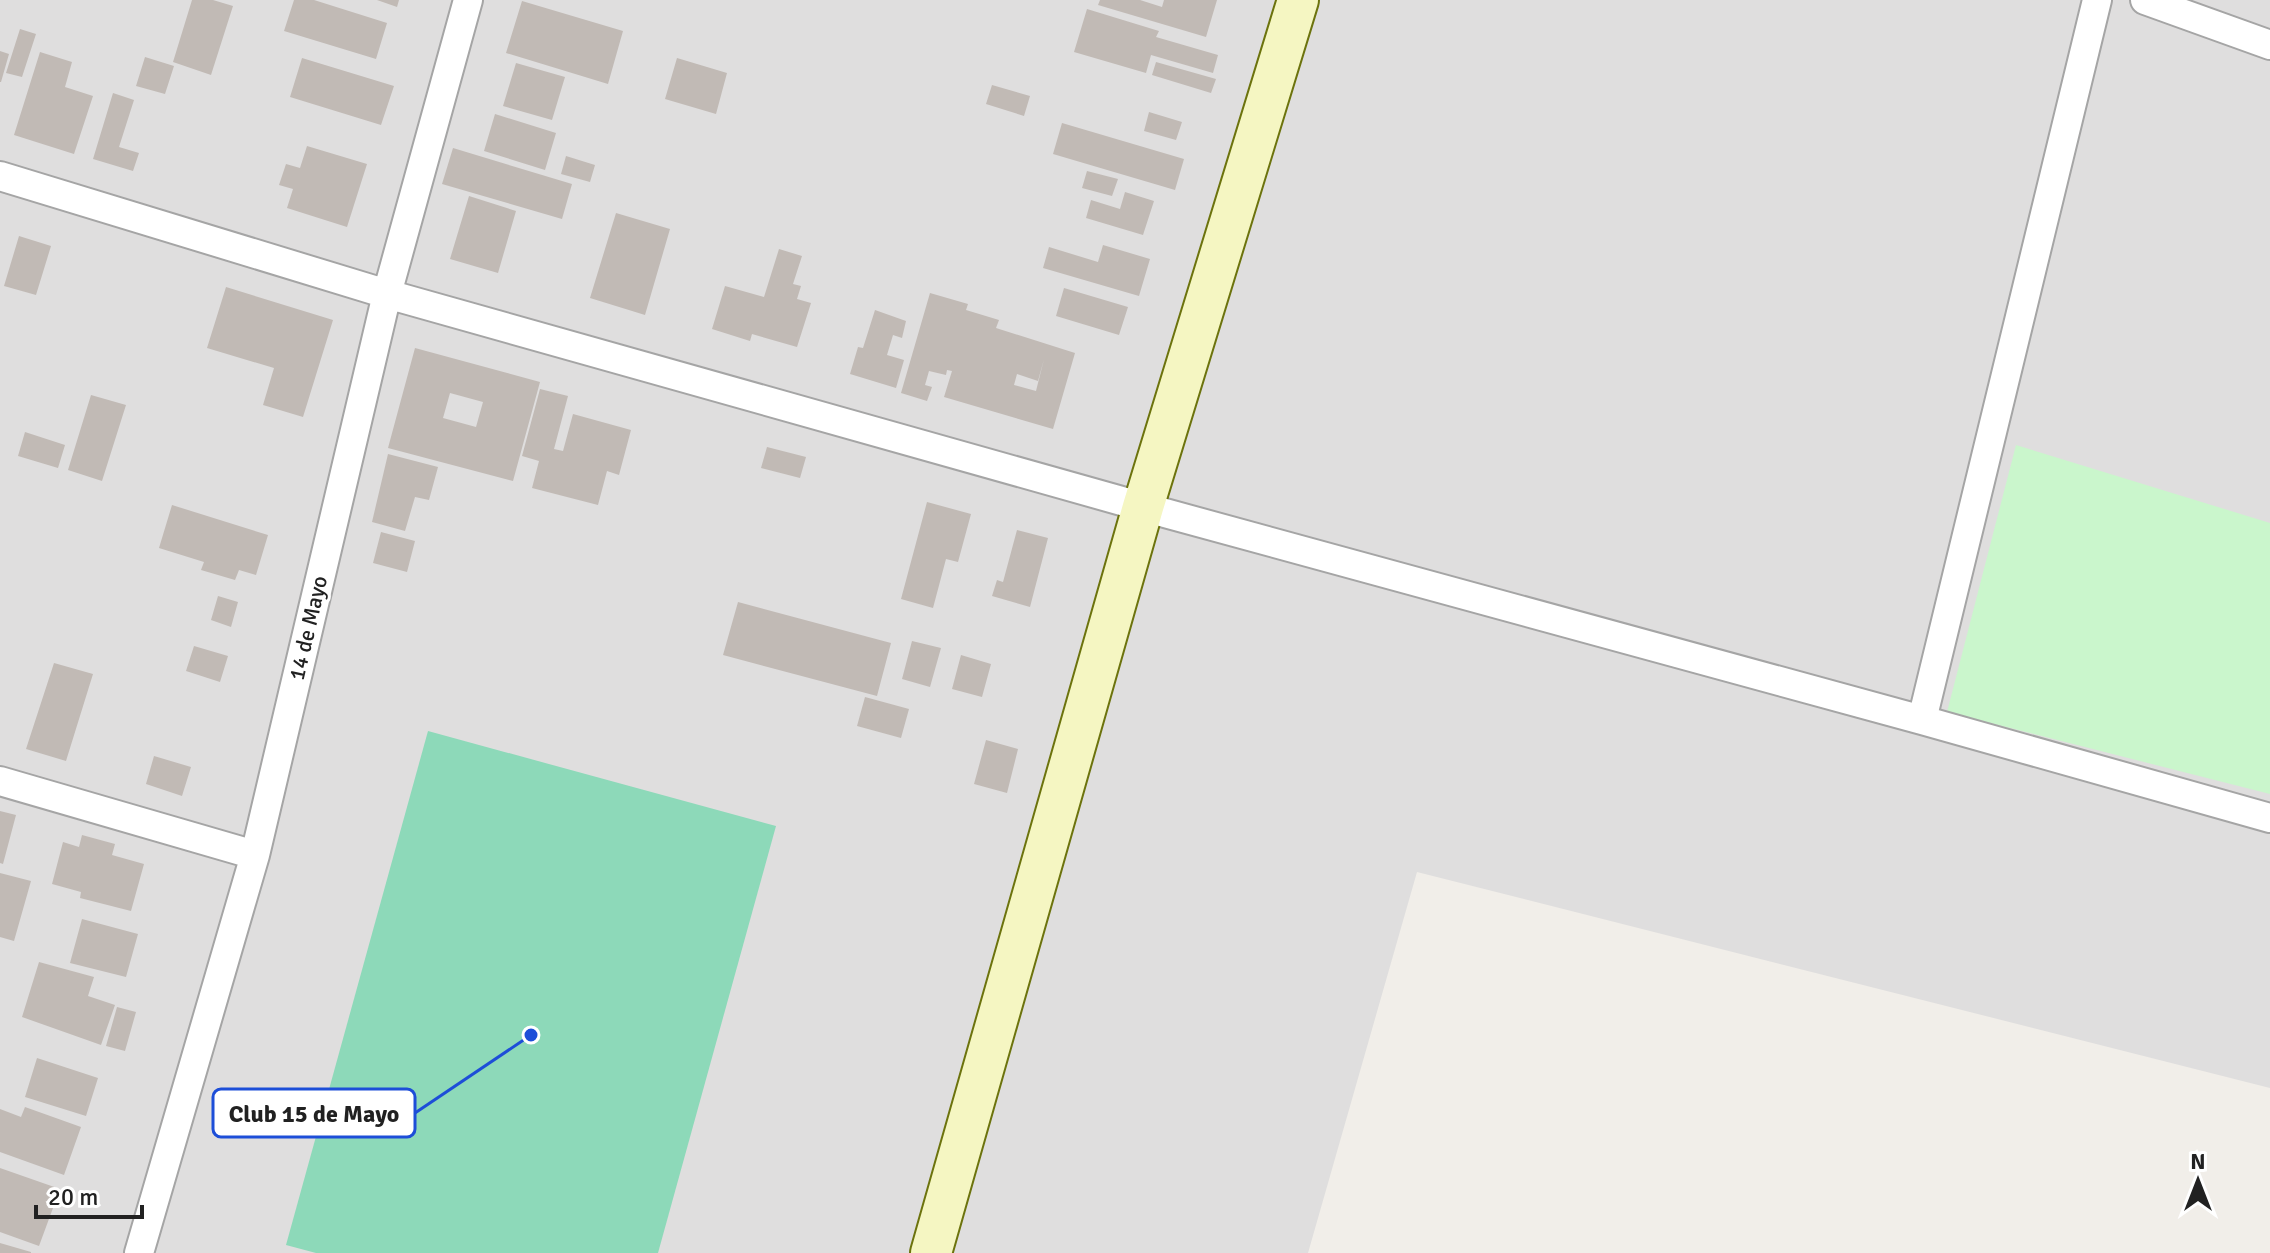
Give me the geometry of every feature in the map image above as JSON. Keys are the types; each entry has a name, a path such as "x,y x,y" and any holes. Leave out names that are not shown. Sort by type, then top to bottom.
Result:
{"street":[{"name":"14 de Mayo","path":"139,1253 255,855 387,294 468,0"},
{"path":"931,1253 1143,507 1298,0"},
{"path":"1922,720 2097,0"},
{"path":"2145,0 2270,45"},
{"path":"0,176 387,294 1143,507 2270,818"},
{"path":"0,781 255,855"}],"shaded area":[{"path":"0,0 2270,0 2270,1088 1417,872 1308,1253 0,1253"}],"green space":[{"path":"2016,445 2270,523 2270,794 1947,712"},
{"path":"428,731 776,826 658,1253 316,1253 286,1245"}],"building":[{"path":"192,0 213,0 233,6 211,75 173,62"},
{"path":"294,0 314,0 387,23 376,59 284,31"},
{"path":"377,0 399,0 397,7"},
{"path":"1100,0 1140,0 1162,7 1164,0 1217,0 1206,37 1098,5"},
{"path":"522,1 623,31 608,84 506,53"},
{"path":"1087,9 1159,31 1156,37 1218,55 1213,73 1151,55 1146,73 1074,52"},
{"path":"20,29 36,34 22,77 6,73"},
{"path":"0,51 9,54 1,82 0,82"},
{"path":"40,52 72,62 65,87 93,96 74,154 14,135"},
{"path":"145,57 174,66 165,94 136,86"},
{"path":"302,58 394,86 381,125 290,97"},
{"path":"677,58 727,73 716,114 665,99"},
{"path":"1156,62 1216,79 1211,93 1152,75"},
{"path":"516,63 565,77 552,120 503,106"},
{"path":"992,85 1030,96 1024,116 986,104"},
{"path":"113,93 134,100 119,147 139,153 133,171 93,159"},
{"path":"1149,112 1182,122 1176,140 1144,131"},
{"path":"495,114 556,133 545,170 484,151"},
{"path":"1062,123 1184,159 1175,190 1053,154"},
{"path":"307,146 367,164 347,227 287,208 293,189 279,185 286,164 300,168"},
{"path":"453,148 572,184 562,219 442,184"},
{"path":"566,156 595,165 590,182 561,174"},
{"path":"1087,171 1118,179 1112,196 1082,188"},
{"path":"1125,192 1154,201 1143,235 1086,218 1091,200 1120,209"},
{"path":"469,196 516,211 498,273 450,259"},
{"path":"616,213 670,229 645,315 590,298"},
{"path":"19,236 51,246 36,295 4,286"},
{"path":"1103,245 1150,259 1139,296 1043,268 1049,247 1098,262"},
{"path":"779,249 802,256 793,284 801,286 797,299 811,303 797,347 752,334 750,341 712,329 725,286 764,297"},
{"path":"226,287 333,320 303,417 263,405 274,368 207,348"},
{"path":"1064,288 1128,307 1119,335 1056,316"},
{"path":"930,293 968,304 966,310 999,320 996,328 1075,353 1053,429 944,397 952,371 947,370 946,375 929,371 925,385 932,387 927,401 901,393","holes":["1044,359 1036,391 1014,385 1017,374 1038,381"]},
{"path":"875,310 906,321 902,338 893,335 887,355 904,360 896,388 850,374 858,347 863,348"},
{"path":"415,348 540,382 513,481 388,448","holes":["450,393 483,402 476,427 443,418"]},
{"path":"540,389 568,396 554,449 563,451 573,414 631,430 619,475 607,471 598,505 532,488 539,461 522,456"},
{"path":"91,395 126,405 102,481 68,470"},
{"path":"25,432 65,445 58,468 18,456"},
{"path":"767,447 806,457 800,478 761,468"},
{"path":"388,454 438,467 429,500 415,497 405,531 372,522"},
{"path":"927,502 971,514 958,562 946,559 933,608 901,599"},
{"path":"172,505 268,535 256,575 239,570 235,580 201,570 204,562 159,548"},
{"path":"1017,530 1048,538 1030,607 992,596 997,580 1003,582"},
{"path":"381,532 415,541 407,572 373,563"},
{"path":"218,596 238,602 231,627 211,620"},
{"path":"738,602 891,643 877,696 723,655"},
{"path":"912,641 941,648 930,687 902,679"},
{"path":"194,646 228,656 220,682 186,671"},
{"path":"961,655 991,664 982,697 952,689"},
{"path":"54,663 93,674 66,761 26,749"},
{"path":"865,697 909,709 901,738 857,726"},
{"path":"986,740 1018,749 1007,793 974,784"},
{"path":"154,756 191,767 182,796 146,784"},
{"path":"0,811 16,815 3,864 0,863"},
{"path":"82,835 115,844 112,855 144,864 131,911 80,898 81,892 52,884 63,842 79,847"},
{"path":"0,873 31,881 14,941 0,937"},
{"path":"82,919 138,934 126,977 70,963"},
{"path":"39,962 94,977 88,996 115,1005 101,1045 22,1017"},
{"path":"117,1007 136,1012 125,1051 106,1046"},
{"path":"37,1058 98,1078 86,1116 25,1097"},
{"path":"25,1107 81,1127 64,1175 0,1152 0,1109 21,1117"},
{"path":"0,1168 60,1189 39,1246 0,1232"},
{"path":"0,1243 31,1252 31,1253 0,1253"}],"place":[{"name":"Club 15 de Mayo","path":"531,1035"}]}
